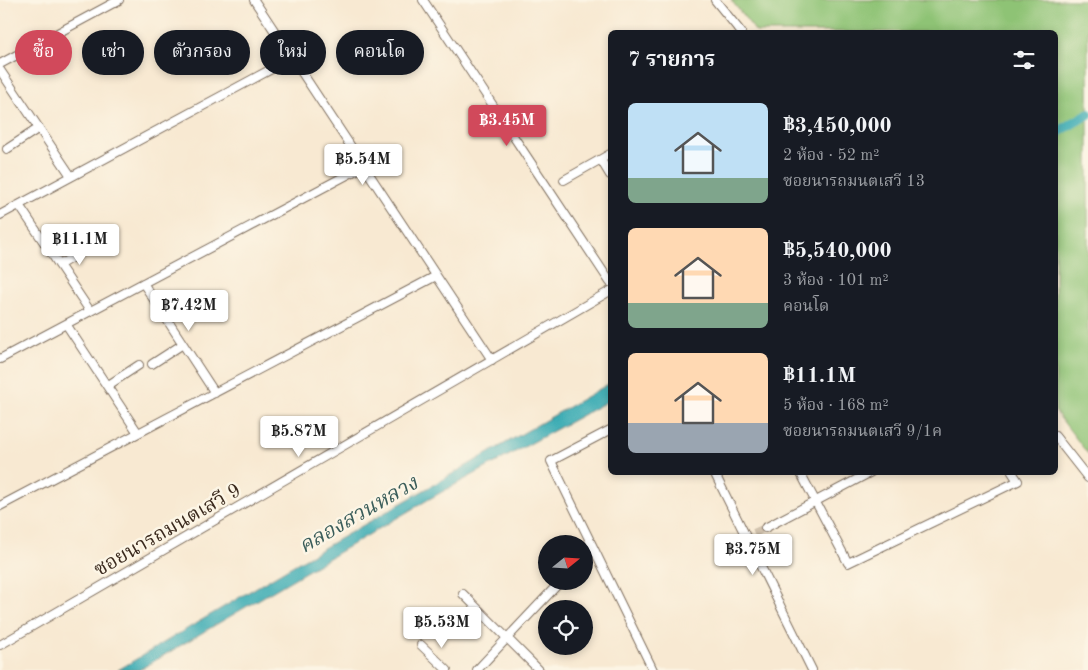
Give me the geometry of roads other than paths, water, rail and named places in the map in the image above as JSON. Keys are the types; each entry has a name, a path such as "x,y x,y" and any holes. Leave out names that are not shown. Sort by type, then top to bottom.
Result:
{"street":[{"path":"0,64 119,0"},
{"path":"254,0 274,30"},
{"path":"423,0 608,279"},
{"path":"715,0 739,30"},
{"path":"0,70 71,176"},
{"path":"0,215 260,75"},
{"path":"303,75 492,360"},
{"path":"7,149 39,128"},
{"path":"564,180 608,155"},
{"path":"601,160 608,172"},
{"path":"0,359 364,166"},
{"path":"18,205 90,311"},
{"path":"59,265 90,247"},
{"path":"0,506 436,276"},
{"path":"143,283 215,393"},
{"name":"ซอยนารถมนตเสวี 9","path":"0,644 608,292"},
{"path":"66,324 138,433"},
{"path":"152,364 183,344"},
{"path":"108,386 139,365"},
{"path":"585,535 551,461 608,431"},
{"path":"1058,440 1088,478"},
{"path":"716,475 750,535 812,670"},
{"path":"801,475 848,563 1018,480 1014,475"},
{"path":"765,528 865,475"},
{"path":"593,551 652,670"},
{"path":"477,670 552,590"},
{"path":"463,594 539,670"},
{"path":"421,645 447,670"}],"water":[{"path":"608,384 608,401 431,498 139,670 118,670 287,569"}],"waterway":[{"name":"คลองสวนหลวง","path":"1058,132 1088,114"}],"tunnel":[{"path":"754,533 765,528"}]}
